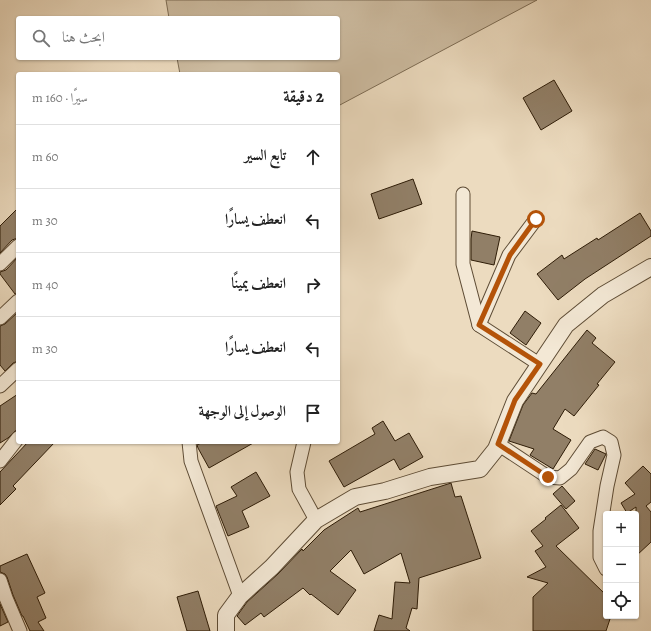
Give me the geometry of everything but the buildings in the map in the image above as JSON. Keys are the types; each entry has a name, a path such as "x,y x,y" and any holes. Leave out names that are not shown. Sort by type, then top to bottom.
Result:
{"street":[{"path":"463,194 463,264 479,325 540,364"},
{"path":"479,325 510,255 536,219"},
{"path":"0,264 16,248"},
{"path":"226,631 226,615 240,596 272,567 316,520 355,497 385,491 430,477 480,469 496,449 515,400 566,325 603,295 651,267"},
{"path":"0,318 16,303"},
{"path":"0,386 16,371"},
{"path":"498,444 548,477 560,478 571,469 590,442 602,437 611,442 614,455 607,486 600,531 600,556 603,562"},
{"path":"0,461 16,441"},
{"path":"189,444 191,461 240,596"},
{"path":"304,444 297,472 299,489 316,520"},
{"path":"0,580 20,631"}],"shaded area":[{"path":"166,0 537,0 340,105 340,72 180,72 177,60 340,60 340,16 169,16"}],"route":[{"path":"536,219 510,255 479,325 540,364 515,400 498,444 548,477"}]}
